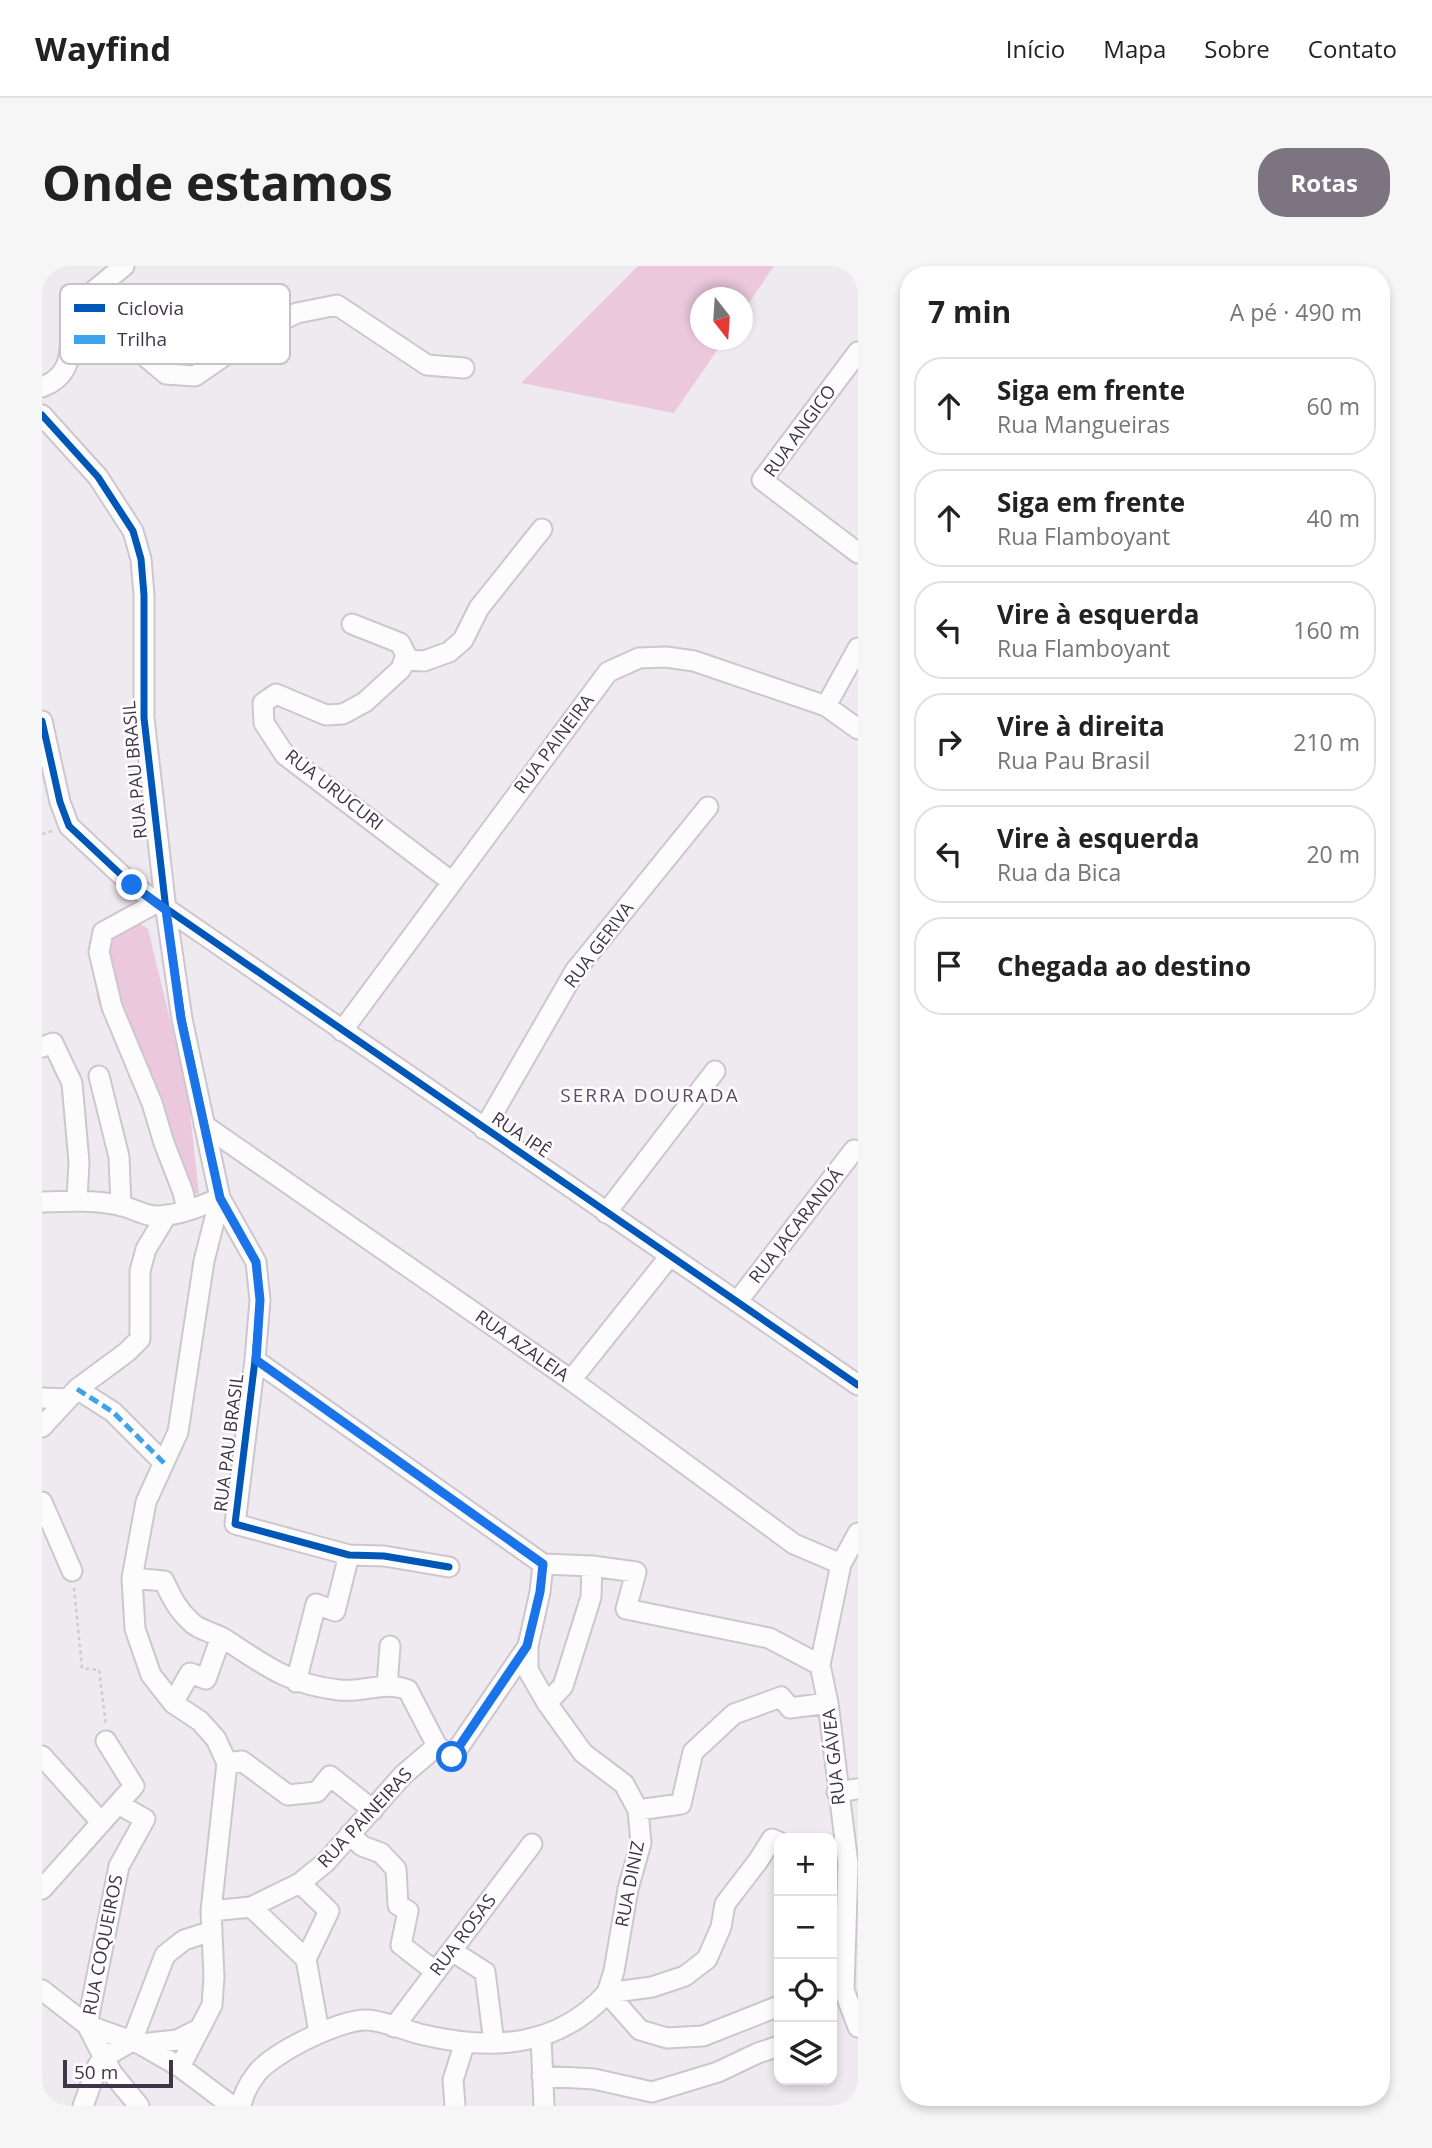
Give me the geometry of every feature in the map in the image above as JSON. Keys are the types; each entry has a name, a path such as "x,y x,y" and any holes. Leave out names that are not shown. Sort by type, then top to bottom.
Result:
{"street":[{"path":"102,284 124,266"},
{"path":"290,316 337,305 428,365 464,368"},
{"name":"RUA ANGICO","path":"858,352 762,480 858,553"},
{"path":"42,387 65,373 67,364"},
{"path":"154,364 166,374 195,376 212,364"},
{"name":"RUA PAU BRASIL","path":"46,426 97,477 133,531 141,559 144,595 144,718 161,907 181,1019 220,1198 256,1262 260,1300 256,1360 235,1524 349,1555"},
{"path":"352,624 400,643 406,655 405,660 424,661 449,652 463,640 479,608 542,529"},
{"path":"826,706 858,648"},
{"name":"RUA PAINEIRA","path":"342,1031 608,672 639,658 666,657 694,661 826,706 858,729"},
{"name":"RUA URUCURI","path":"405,660 401,669 365,702 344,714 326,715 276,694 263,703 264,723 285,754 452,882"},
{"name":"RUA IPÊ","path":"42,721 60,802 69,826 132,885 858,1385"},
{"name":"RUA GERIVA","path":"484,1129 575,971 708,807"},
{"path":"161,907 103,933 99,952 113,1007 152,1103 187,1210"},
{"path":"42,1047 53,1043 72,1083 79,1162 77,1200"},
{"path":"607,1213 715,1070"},
{"path":"99,1076 119,1157 121,1206"},
{"name":"RUA AZALEIA","path":"204,1125 571,1380 794,1544 841,1564"},
{"name":"RUA JACARANDÁ","path":"737,1302 854,1150"},
{"path":"42,1202 77,1200 121,1206 140,1214 166,1216 220,1198"},
{"path":"180,2067 212,2005 212,1921 226,1763 216,1739 200,1721 173,1703 151,1675 135,1629 132,1578 146,1502 178,1432 204,1261 220,1198"},
{"path":"42,1427 72,1394 141,1339 140,1270 146,1249 166,1216"},
{"path":"571,1380 670,1256"},
{"path":"256,1360 543,1564 592,1566 636,1572 626,1609 769,1638 820,1665"},
{"path":"42,1398 72,1394 113,1412 164,1463"},
{"path":"42,1502 72,1571"},
{"name":"RUA GÁVEA","path":"858,1533 841,1564 820,1665 828,1703 837,1792 840,1862 838,1992 858,2027"},
{"path":"296,1682 316,1604 335,1611 349,1555 384,1556 449,1567"},
{"path":"132,1578 164,1581 177,1608 192,1625 221,1637 259,1664 296,1682 342,1691 387,1686 400,1686 408,1690 437,1746 452,1757 527,1646 540,1592 543,1564"},
{"path":"547,1703 563,1686 591,1597 592,1566"},
{"path":"173,1703 190,1673 206,1679 221,1637"},
{"path":"387,1686 390,1646"},
{"name":"RUA DINIZ","path":"527,1646 528,1670 547,1703 583,1752 624,1784 638,1810 641,1843 628,1889 614,1971 607,1993"},
{"path":"638,1810 681,1804 693,1752 734,1714 781,1697 790,1708 828,1703"},
{"path":"42,1889 134,1786 106,1741"},
{"name":"RUA PAINEIRAS","path":"136,2042 165,1955 212,1921 251,1907 300,1883 326,1862 403,1775 437,1746"},
{"path":"42,1756 101,1822"},
{"path":"226,1763 242,1761 288,1795 317,1792 330,1776 373,1810"},
{"path":"837,1792 858,1789"},
{"name":"RUA COQUEIROS","path":"87,2025 119,1866 145,1819 118,1804"},
{"path":"351,1834 362,1846 381,1853 396,1869 398,1905 408,1911 401,1945 436,1972"},
{"path":"241,2106 258,2071 319,2032 366,2020 465,2042 494,2043 541,2038 591,2011 607,1993 652,1987 685,1976 707,1959 721,1927 725,1904 774,1842"},
{"name":"RUA ROSAS","path":"394,2027 532,1844"},
{"path":"300,1883 329,1911 306,1958 319,2032"},
{"path":"251,1907 306,1958"},
{"path":"452,1951 485,1972 494,2043"},
{"path":"42,1990 87,2025 136,2042 180,2067 232,2106"},
{"path":"607,1993 640,2030 667,2039 703,2036 774,2008"},
{"path":"87,2025 103,2058 139,2106"},
{"path":"83,2106 103,2058 136,2042 177,2040 199,2029"},
{"path":"541,2038 544,2106"},
{"path":"455,2106 453,2080 465,2042"},
{"path":"542,2076 594,2079 652,2092 718,2072 774,2048"}],"path":[{"path":"72,1571 82,1668 99,1670 106,1711 106,1741"}],"shaded area":[{"path":"638,266 774,266 753,297 753,287 690,287 690,350 717,350 674,413 521,383"},
{"path":"127,915 148,929 188,1094 199,1194 179,1197 98,1001 91,951"}],"marked path":[{"path":"77,1389 113,1412 164,1463"}],"cycle path":[{"path":"42,415 98,477 133,531 141,559 144,595 144,718 166,910 182,1019 220,1198 256,1262 260,1300 235,1524 349,1555 384,1556 449,1567"},
{"path":"42,721 60,802 69,826 132,885 858,1385"}],"district":[{"name":"SERRA DOURADA","path":"650,1095"}],"route":[{"path":"132,885 166,910 181,1019 220,1198 256,1262 260,1300 256,1360 543,1564 540,1592 527,1646 452,1757"}]}
